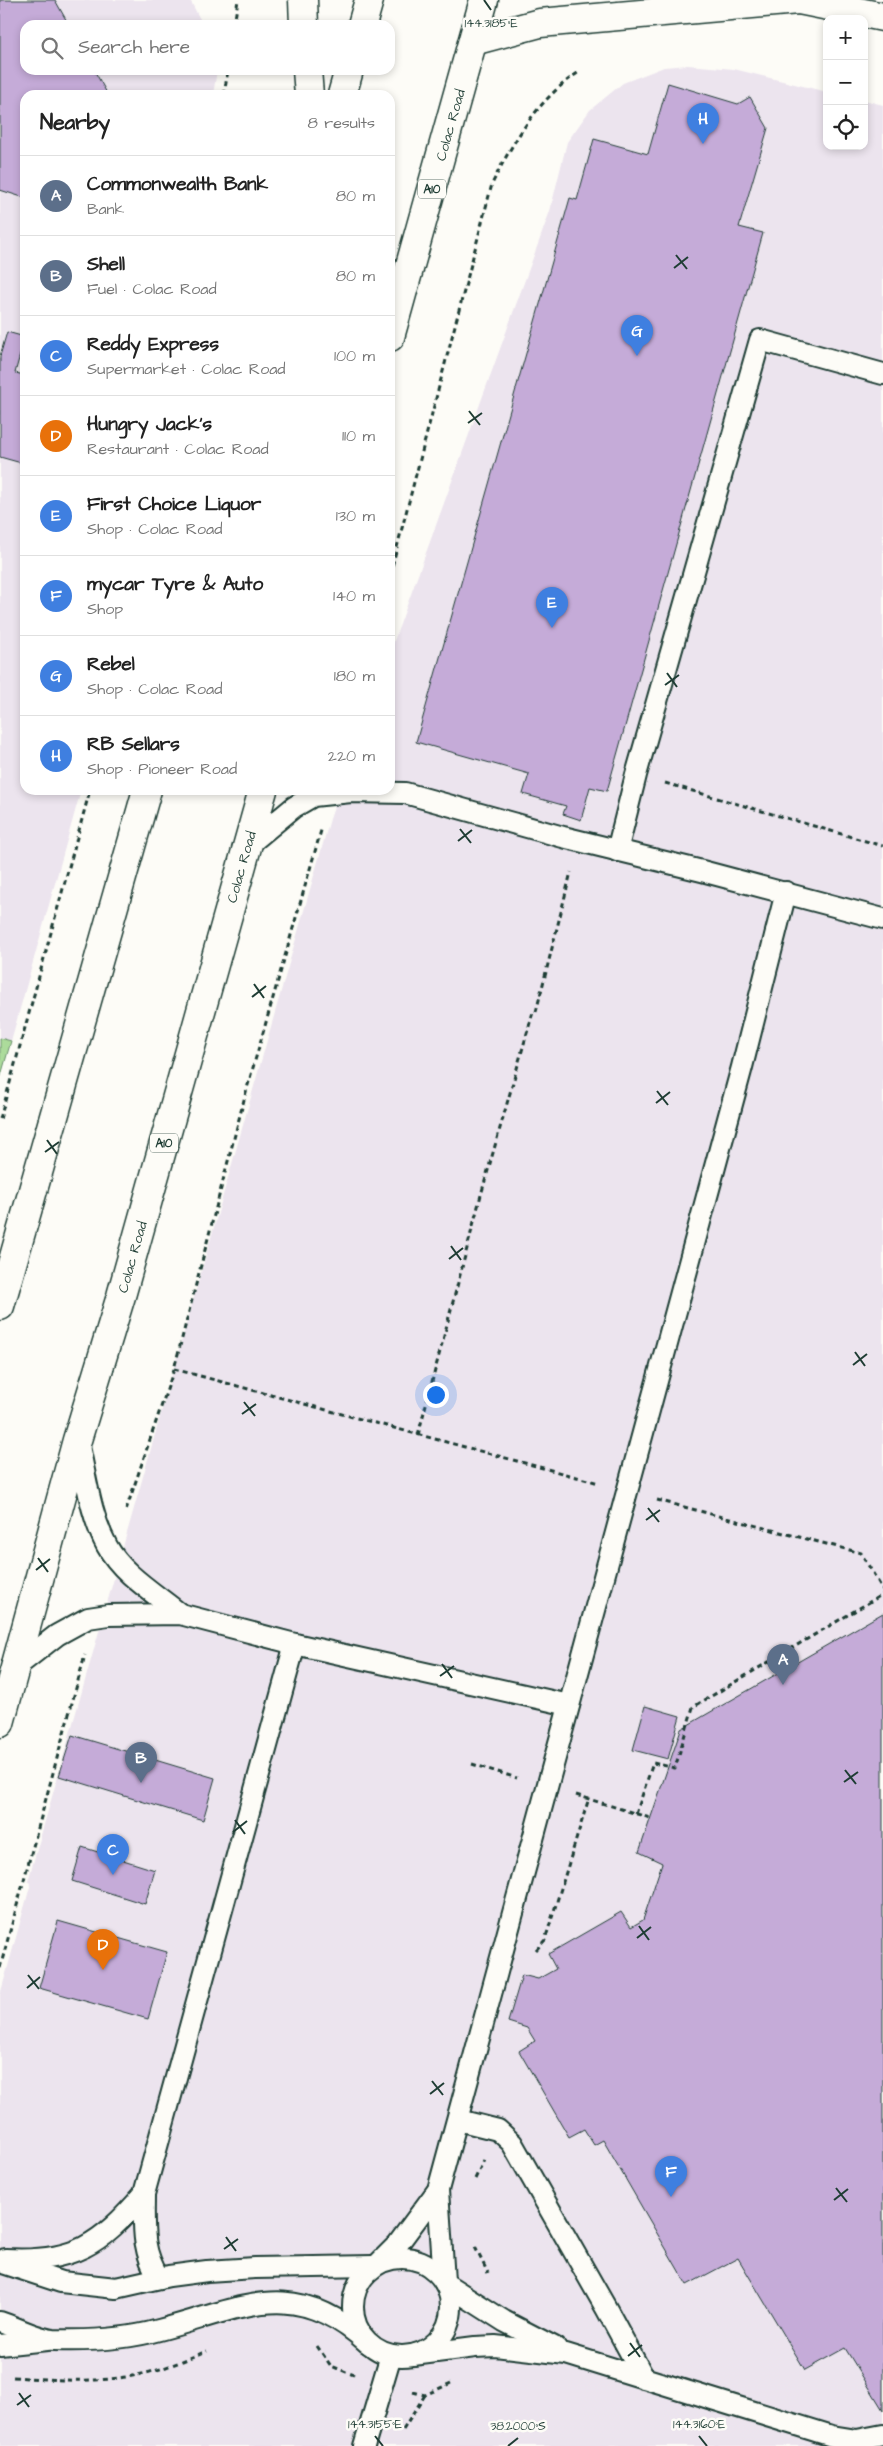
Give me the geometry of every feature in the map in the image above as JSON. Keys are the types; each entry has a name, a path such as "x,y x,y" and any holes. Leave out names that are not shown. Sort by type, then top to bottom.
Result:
{"main road":[{"path":"303,0 304,20"},
{"path":"363,20 369,0"},
{"name":"Colac Road","path":"395,319 484,0"},
{"path":"473,40 540,23 798,0 883,17"},
{"path":"307,75 309,90"},
{"path":"343,90 348,75"},
{"path":"0,1306 146,795"},
{"name":"Colac Road","path":"0,1723 77,1440 121,1296 262,795"}],"lane":[{"path":"617,852 636,775 760,340 883,374"},
{"path":"398,787 617,852 786,892 883,919"},
{"path":"247,846 294,807 319,795"},
{"path":"413,2355 437,2342 447,2328 451,2310 450,2293 445,2282 438,2190 742,1068 786,892"},
{"path":"77,1440 96,1519 107,1546 127,1570 180,1614"},
{"path":"16,1667 57,1635 88,1618 108,1615 180,1614 295,1644 569,1704"},
{"path":"158,2278 148,2260 145,2248 144,2194 295,1644"},
{"path":"458,2120 498,2130 512,2143 644,2378"},
{"path":"368,2343 356,2327 353,2318 353,2298 360,2280 398,2244 438,2190"},
{"path":"0,2260 49,2258 79,2251 112,2228 144,2194"},
{"path":"0,2260 47,2279 84,2286 116,2288 158,2278 248,2268 377,2264 398,2257 416,2259 432,2267 445,2282 504,2321 566,2354"},
{"path":"0,2345 52,2340 95,2339 157,2331 242,2306 276,2302 307,2305 329,2313 368,2343 391,2355 413,2355 484,2346 566,2354 832,2436 863,2440 883,2435"},
{"path":"0,2322 52,2340"},
{"path":"364,2446 391,2355"}],"path":[{"path":"235,20 238,0"},
{"path":"395,555 492,184 517,136 539,108 560,86 579,72"},
{"path":"225,90 227,75"},
{"path":"636,775 883,846"},
{"path":"0,1119 89,795"},
{"path":"107,1546 122,1522 174,1369 246,1092 324,821 321,795"},
{"path":"418,1435 481,1195 535,1012 572,872"},
{"path":"174,1369 861,1553 883,1592 693,1708 675,1768 653,1763 636,1814 650,1818"},
{"path":"0,1968 90,1640 88,1618"},
{"path":"545,1940 589,1798"},
{"path":"400,2434 425,2395"}],"shaded area":[{"path":"0,0 190,0 200,20 20,20 20,75 216,75 214,90 20,90 20,795 80,795 11,1041 0,1038"},
{"path":"688,65 734,69 823,91 823,150 868,150 868,101 883,105 883,2446 0,2446 0,1995 31,1883 28,1881 330,819 338,795 395,795 395,638 550,211 567,142 590,110 623,83 664,67"}],"green space":[{"path":"0,1038 11,1041 0,1079"}],"building":[{"path":"0,0 55,0 66,20 20,20 20,75 97,75 105,90 20,90 20,196 0,190"},
{"path":"668,83 738,104 750,97 768,128 739,227 763,233 607,791 590,787 581,820 563,814 566,806 523,794 529,774 416,742 570,198 577,200 594,139 648,154"},
{"path":"7,332 20,336 20,355 15,373 20,374 20,463 0,457 0,356"},
{"path":"883,1613 883,2410 845,2348 805,2370 738,2258 687,2285 603,2140 594,2145 584,2129 569,2137 519,2051 535,2041 527,2028 508,2022 522,1975 538,1979 556,1969 548,1954 621,1912 631,1927 643,1920 662,1863 639,1852 681,1729"},
{"path":"645,1706 680,1716 668,1759 633,1750"},
{"path":"72,1735 215,1778 203,1820 59,1776"},
{"path":"82,1847 155,1870 145,1904 72,1881"},
{"path":"58,1921 167,1952 148,2019 39,1988"}],"place":[{"name":"RB Sellars","path":"703,144"},
{"name":"Rebel","path":"637,356"},
{"name":"First Choice Liquor","path":"552,628"},
{"name":"Commonwealth Bank","path":"783,1685"},
{"name":"Shell","path":"141,1783"},
{"name":"Reddy Express","path":"113,1875"},
{"name":"Hungry Jack's","path":"103,1970"},
{"name":"mycar Tyre & Auto","path":"671,2197"}]}
